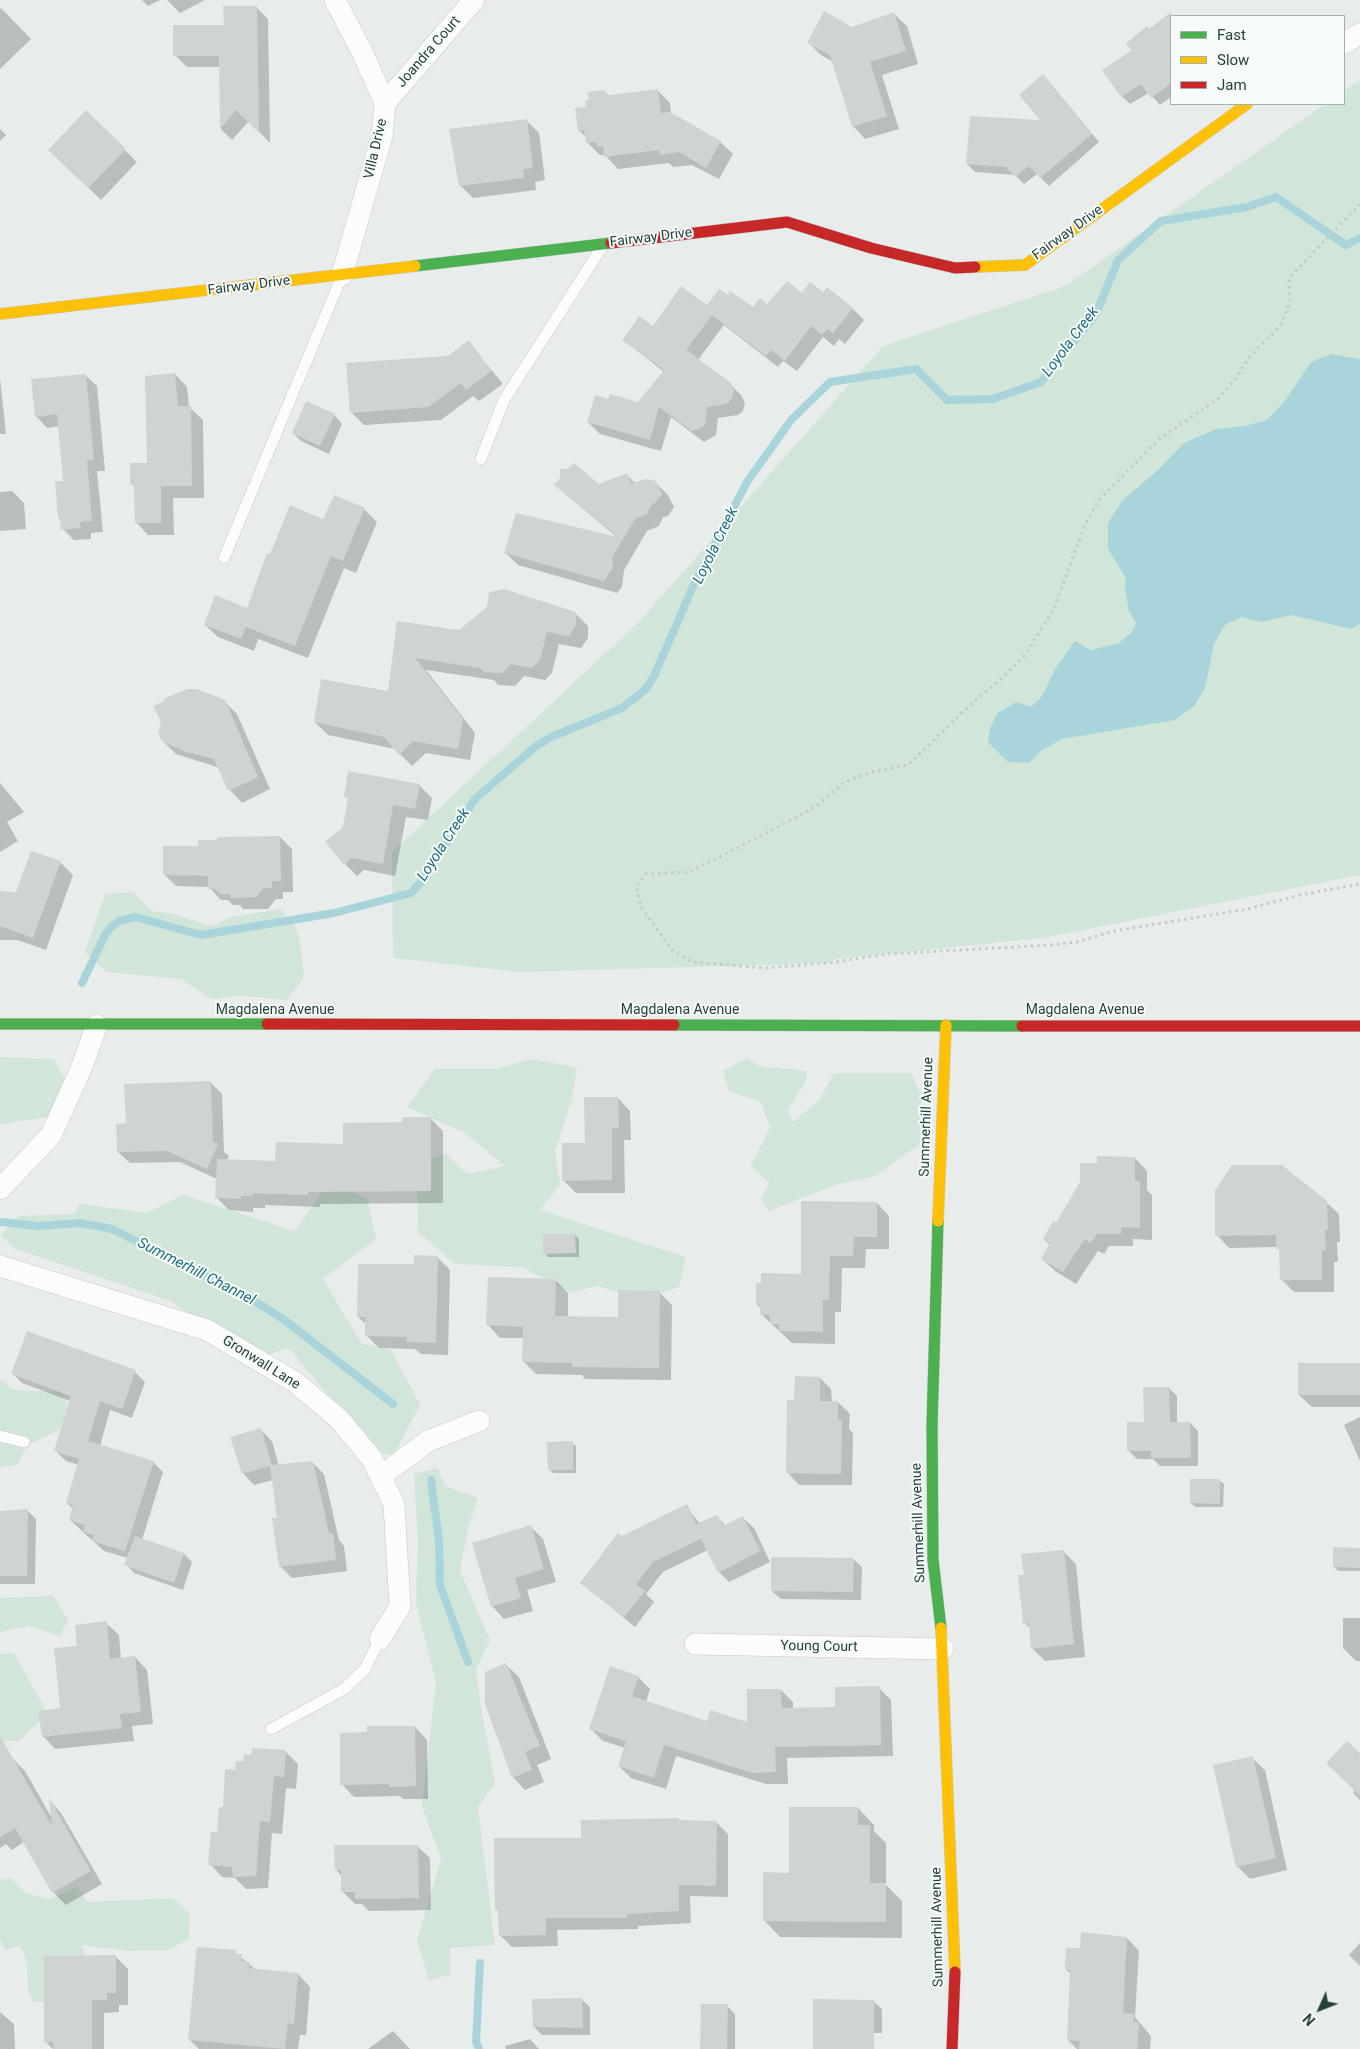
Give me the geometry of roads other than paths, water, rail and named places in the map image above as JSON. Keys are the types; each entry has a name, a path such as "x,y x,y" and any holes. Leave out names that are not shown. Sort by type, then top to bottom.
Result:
{"street":[{"name":"Villa Drive","path":"335,0 363,54 385,103 382,136 342,275"},
{"name":"Joandra Court","path":"385,103 474,0"},
{"path":"1345,42 1360,34"},
{"name":"Fairway Drive","path":"0,314 786,222 871,248 955,268 1025,265 1246,105"},
{"name":"Magdalena Avenue","path":"0,1024 1360,1026"},
{"path":"0,1189 51,1135 81,1069 97,1025"},
{"name":"Summerhill Avenue","path":"946,1025 932,1425 932,1560 943,1650 956,1953 952,2049"},
{"name":"Gronwall Lane","path":"0,1266 207,1330 294,1382 339,1419 372,1459 394,1504 400,1606 380,1639"},
{"path":"381,1476 428,1440 479,1421"},
{"name":"Young Court","path":"695,1644 943,1650"}],"lane":[{"path":"481,459 504,400 604,244"},
{"path":"224,558 342,275"},
{"path":"0,1436 24,1442"},
{"path":"272,1729 344,1689 365,1670 380,1639"}],"water":[{"path":"1331,354 1360,359 1360,624 1351,629 1291,615 1262,622 1241,617 1225,625 1214,644 1205,688 1194,706 1175,720 1062,739 1042,750 1029,763 1008,762 988,742 990,728 998,713 1016,702 1031,707 1043,695 1055,669 1075,641 1091,650 1119,643 1132,632 1136,623 1129,611 1125,588 1126,578 1108,549 1108,523 1122,501 1159,469 1184,443 1216,429 1245,426 1267,420 1284,402 1311,362"}],"waterway":[{"name":"Loyola Creek","path":"82,983 105,935 119,921 135,917 201,935 334,913 411,893 421,882 475,799 535,747 551,737 622,708 646,689 654,676 695,582 747,482 791,420 830,382 916,369 947,400 993,399 1041,382 1096,314 1118,260 1161,221 1247,207 1276,197 1346,245 1360,238"},
{"name":"Summerhill Channel","path":"1,1222 38,1226 81,1223 112,1229 253,1300 283,1319 393,1404"},
{"name":"Summerhill Channel","path":"431,1480 439,1541 440,1585 468,1662"},
{"name":"Summerhill Channel","path":"479,2049 476,2042 480,1963"}]}
